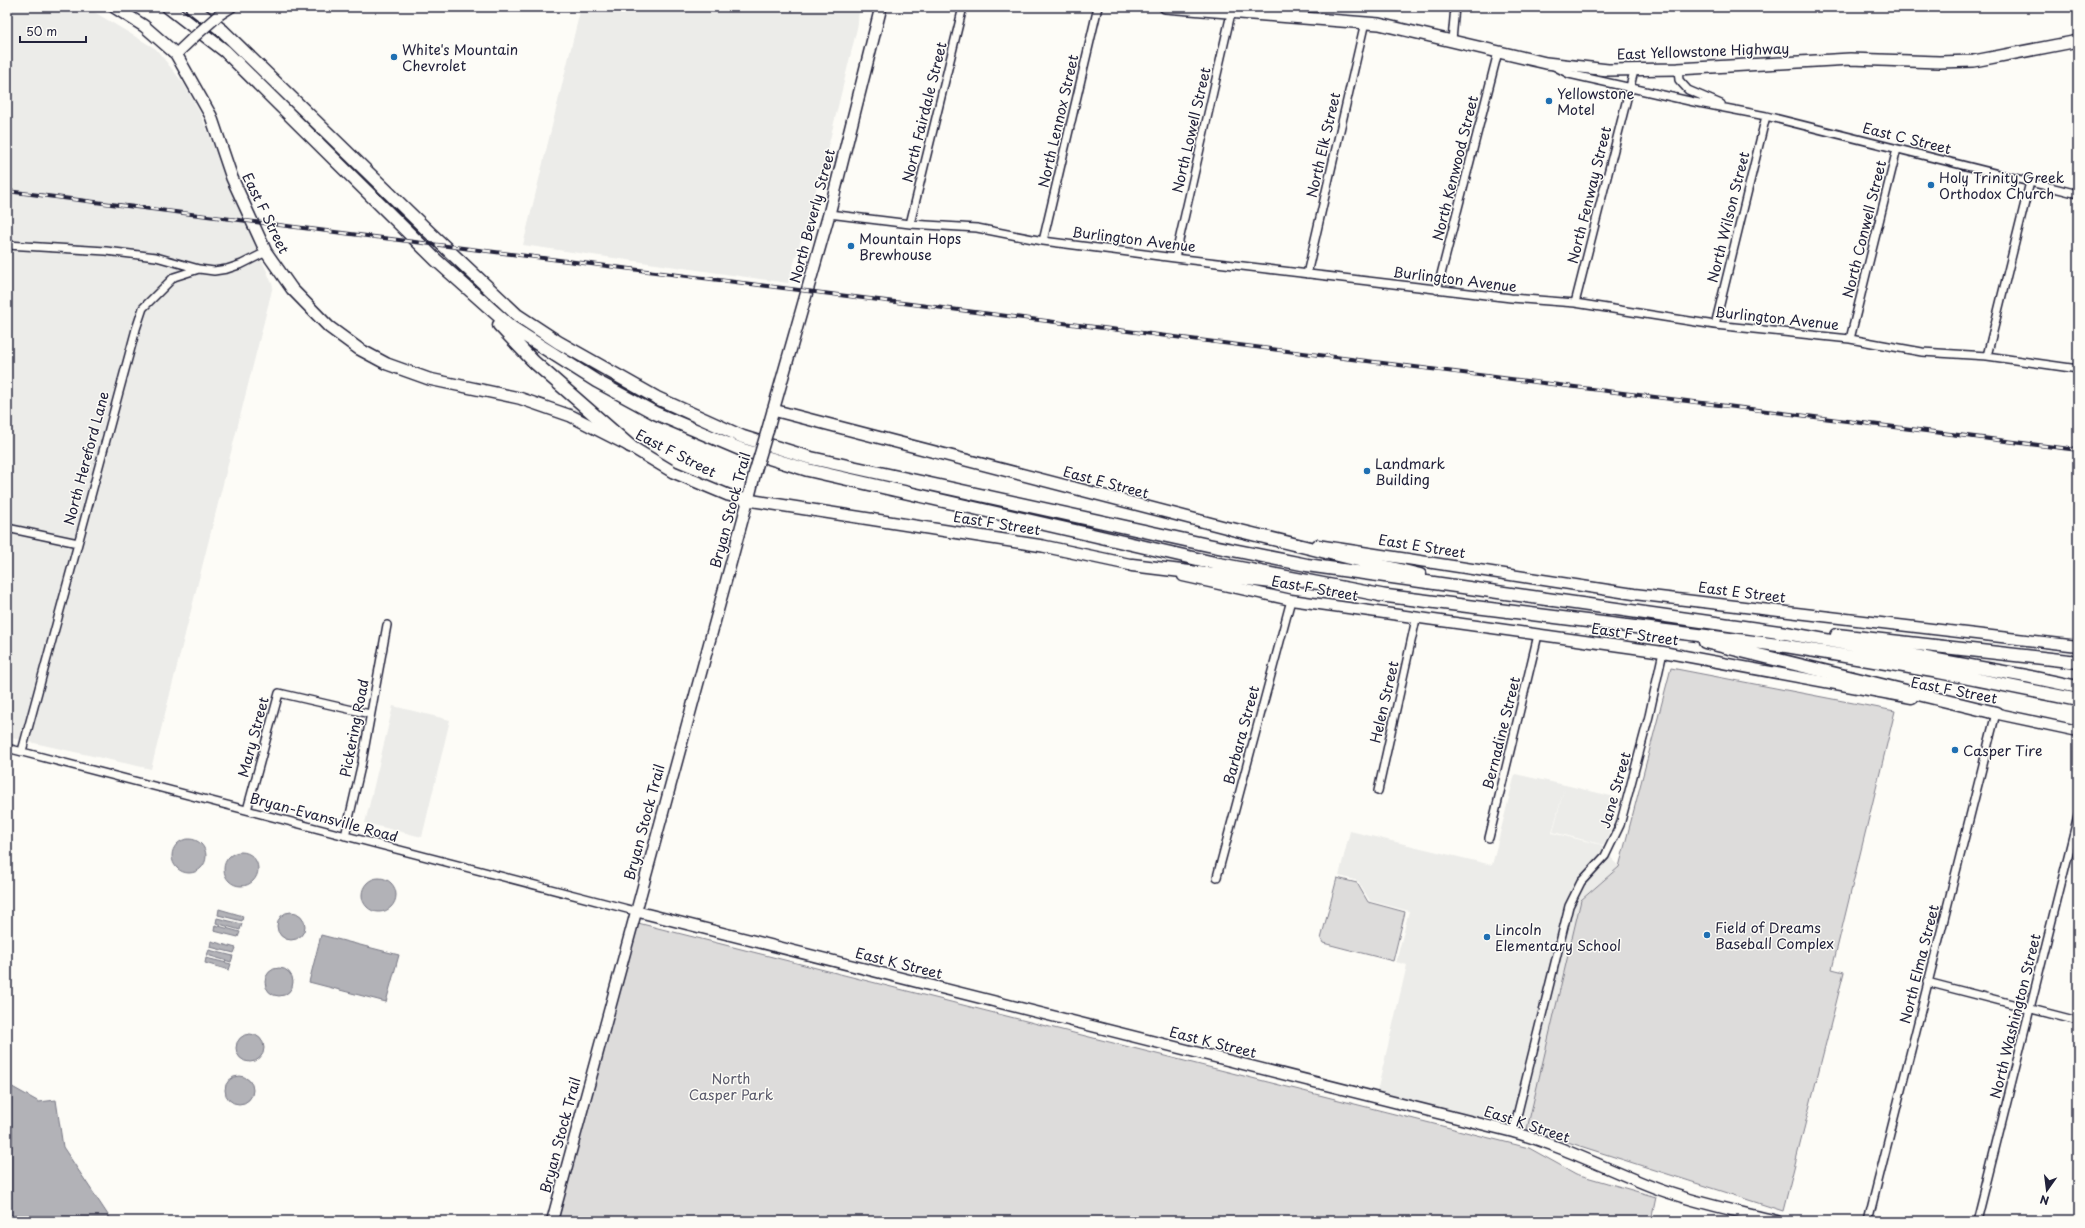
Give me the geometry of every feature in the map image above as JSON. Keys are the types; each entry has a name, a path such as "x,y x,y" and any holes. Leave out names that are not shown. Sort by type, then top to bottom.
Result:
{"highway":[{"path":"168,7 224,51 436,260 534,362 630,446"},
{"path":"192,7 223,31 417,221 517,315 558,342 631,383 743,437 818,459 1307,565 1457,587 1630,609 1786,633 2026,676 2078,688"},
{"path":"436,260 511,327 596,381 655,413 740,449 808,470 1203,561 1386,596"},
{"path":"1232,529 1417,574 1457,587"},
{"path":"1132,564 1564,619 1630,625 1846,656 2078,700"},
{"path":"1630,625 1996,713"},
{"path":"1786,633 1825,633 2078,662"}],"main road":[{"name":"East F Street","path":"114,7 144,26 176,54 211,116 232,178 266,252 292,289 329,327 359,349 388,364 429,379 518,398 571,416 630,446 655,462 697,483 728,495 748,500 1043,546 1132,564 1291,600 1416,619 1663,652 1996,713 2078,731"},
{"path":"176,54 194,36 230,7"},
{"name":"North Beverly Street","path":"767,432 829,214 881,7"},
{"name":"East Yellowstone Highway","path":"1165,7 1232,10 1365,22 1394,26 1498,52 1546,62 1608,70 1634,71 1678,70 1850,60 1939,62 1974,61 2078,41"},
{"name":"East E Street","path":"773,410 1232,529 1317,545 1634,594 2078,646"},
{"name":"Bryan Stock Trail","path":"552,1221 635,911 767,432"},
{"name":"East K Street","path":"635,911 1513,1132 1556,1146 1595,1164 1660,1190 1759,1219 1777,1221"}],"street":[{"name":"North Fairdale Street","path":"910,224 963,7"},
{"name":"North Lennox Street","path":"1043,241 1098,7"},
{"path":"1452,40 1455,7"},
{"name":"North Lowell Street","path":"1175,258 1232,10"},
{"name":"North Elk Street","path":"1307,274 1365,22"},
{"name":"North Kenwood Street","path":"1438,290 1498,52"},
{"name":"East C Street","path":"1546,62 1569,74 1694,102 1766,116 2078,194"},
{"name":"East C Street","path":"1678,70 1679,80 1688,90 1730,108"},
{"name":"North Fenway Street","path":"1575,303 1634,71"},
{"name":"North Wilson Street","path":"1715,325 1766,116"},
{"name":"North Conwell Street","path":"1850,339 1897,149"},
{"path":"1987,356 2030,182"},
{"name":"Burlington Avenue","path":"829,214 910,224 977,228 1043,241 1175,258 1438,290 1575,303 1715,325 1850,339 1922,352 1987,356 2078,369"},
{"path":"7,245 106,251 149,256 199,269"},
{"name":"North Hereford Lane","path":"22,752 136,329 143,308 174,277 199,269 214,271 227,269 242,264 266,252"},
{"path":"7,528 78,543"},
{"name":"Barbara Street","path":"1217,877 1291,600"},
{"name":"Helen Street","path":"1378,791 1416,619"},
{"name":"Pickering Road","path":"345,836 362,762 387,625"},
{"name":"Bernadine Street","path":"1489,838 1538,635"},
{"name":"Jane Street","path":"1513,1132 1569,906 1581,882 1604,856 1620,825 1649,716 1663,652"},
{"name":"Mary Street","path":"247,810 278,693 370,714"},
{"name":"North Elma Street","path":"1868,1221 1996,713"},
{"name":"Bryan-Evansville Road","path":"7,748 635,911"},
{"name":"North Washington Street","path":"1977,1221 2078,816"},
{"path":"1927,982 2078,1021"}],"shaded area":[{"path":"7,7 86,7 156,49 184,84 200,113 273,286 151,769 7,737"},
{"path":"581,7 859,7 858,24 825,160 788,283 523,245"},
{"path":"393,706 450,720 422,837 365,823"},
{"name":"Lincoln Elementary School","path":"1515,774 1565,785 1552,833 1602,845 1619,867 1581,900 1527,1129 1377,1092 1407,965 1396,962 1409,911 1370,901 1358,881 1339,876 1350,831 1492,865"},
{"path":"1565,785 1619,798 1610,831 1604,845 1553,832"},
{"path":"186,839 192,839 196,840 203,846 206,856 205,863 199,870 192,873 186,873 182,872 175,866 172,859 172,853 173,849 179,842"},
{"path":"238,852 244,852 248,853 255,859 258,869 257,876 251,883 244,886 238,886 234,885 227,879 224,872 224,866 225,862 231,855"},
{"path":"382,878 389,880 394,885 396,895 394,905 389,910 376,912 369,910 364,905 362,892 364,885 369,880"},
{"path":"219,909 243,916 242,921 218,915"},
{"path":"291,912 297,913 301,916 304,920 304,932 301,936 297,939 291,940 285,939 281,936 278,932 277,926 278,920 281,916 285,913"},
{"path":"217,918 242,924 240,930 216,923"},
{"path":"215,925 240,932 238,937 214,931"},
{"path":"321,935 399,955 386,1002 309,982"},
{"path":"211,941 236,948 234,953 210,947"},
{"path":"209,950 233,956 231,962 207,955"},
{"path":"206,958 231,964 229,970 205,963"},
{"path":"279,968 285,969 289,972 292,976 292,988 289,992 285,995 279,996 273,995 269,992 266,988 265,982 266,976 269,972 273,969"},
{"path":"250,1034 256,1035 260,1038 263,1042 263,1054 260,1058 256,1061 250,1062 244,1061 240,1058 237,1054 236,1048 237,1042 240,1038 244,1035"},
{"path":"239,1076 245,1077 249,1080 252,1084 252,1096 249,1100 245,1103 239,1104 233,1103 229,1100 226,1096 225,1090 226,1084 229,1080 233,1077"},
{"path":"7,1084 39,1102 56,1100 63,1147 112,1221 15,1221 7,1208"}],"green space":[{"name":"Field of Dreams Baseball Complex","path":"1671,668 1895,711 1832,969 1844,972 1783,1211 1527,1129 1581,900 1619,867"},
{"path":"1337,878 1357,883 1368,902 1405,912 1393,961 1323,943 1321,939"},
{"name":"North Casper Park","path":"634,922 1529,1148 1576,1174 1656,1197 1651,1221 558,1221"}],"railway":[{"path":"7,191 2078,450"}],"place":[{"name":"White's Mountain Chevrolet","path":"394,57"},
{"name":"Yellowstone Motel","path":"1549,101"},
{"name":"Holy Trinity Greek Orthodox Church","path":"1931,185"},
{"name":"Mountain Hops Brewhouse","path":"851,246"},
{"name":"Landmark Building","path":"1367,471"},
{"name":"Casper Tire","path":"1955,750"},
{"name":"Field of Dreams Baseball Complex","path":"1707,935"},
{"name":"Lincoln Elementary School","path":"1487,937"}]}
